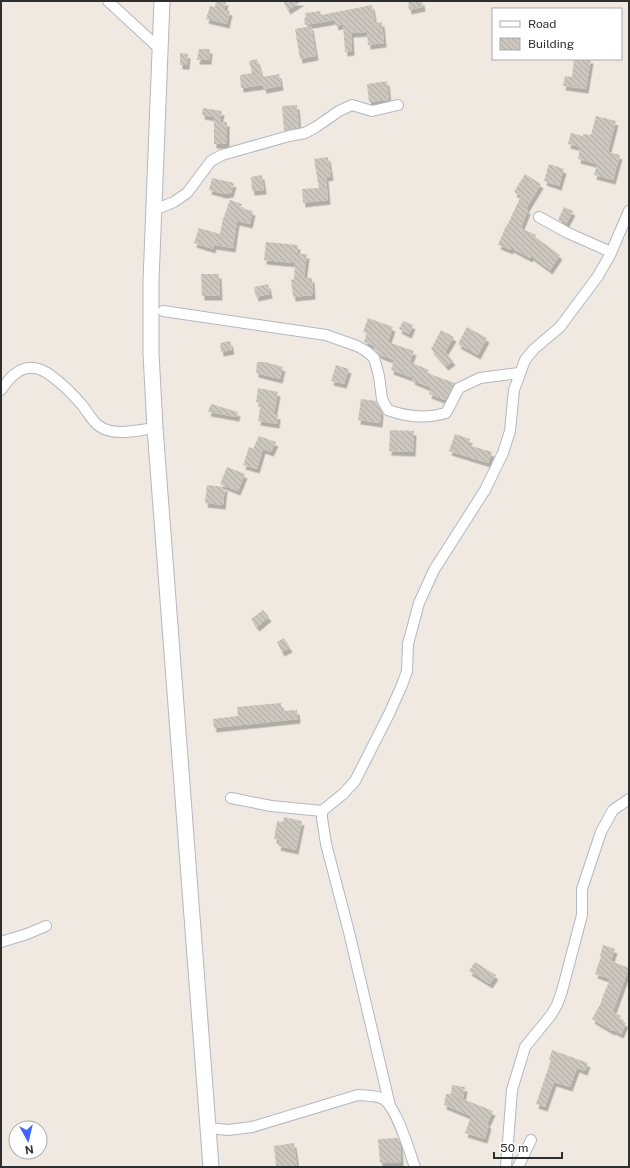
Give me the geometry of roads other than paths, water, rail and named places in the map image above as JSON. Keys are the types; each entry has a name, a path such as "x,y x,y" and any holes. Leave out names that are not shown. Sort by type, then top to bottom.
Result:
{"main road":[{"path":"162,1 154,210 151,353 155,428 211,1167"}],"street":[{"path":"108,1 161,50"},
{"path":"154,210 174,202 187,193 211,161 222,155 305,133 339,111 352,105 372,111 398,105"},
{"path":"231,798 271,806 322,812 355,782 402,685 407,671 408,644 419,603 434,570 485,490 503,453 510,430 514,390 525,360 534,349 560,326 598,276 611,252 629,211"},
{"path":"539,217 568,233 611,252"},
{"path":"163,311 326,335 357,346 374,358 379,376 382,399 388,410 412,417 438,416 446,413 459,388 480,378 519,373"},
{"path":"1,390 14,374 21,370 31,367 42,369 53,376 81,404 98,426 110,431 121,432 155,428"},
{"path":"506,1167 512,1090 525,1047 551,1015 557,1005 582,915 582,889 601,832 614,810 629,799"},
{"path":"322,812 326,844 350,932 387,1101 395,1115 414,1167"},
{"path":"1,942 46,926"},
{"path":"208,1128 228,1130 252,1127 358,1095 372,1096 387,1101"},
{"path":"518,1167 531,1140"}]}
